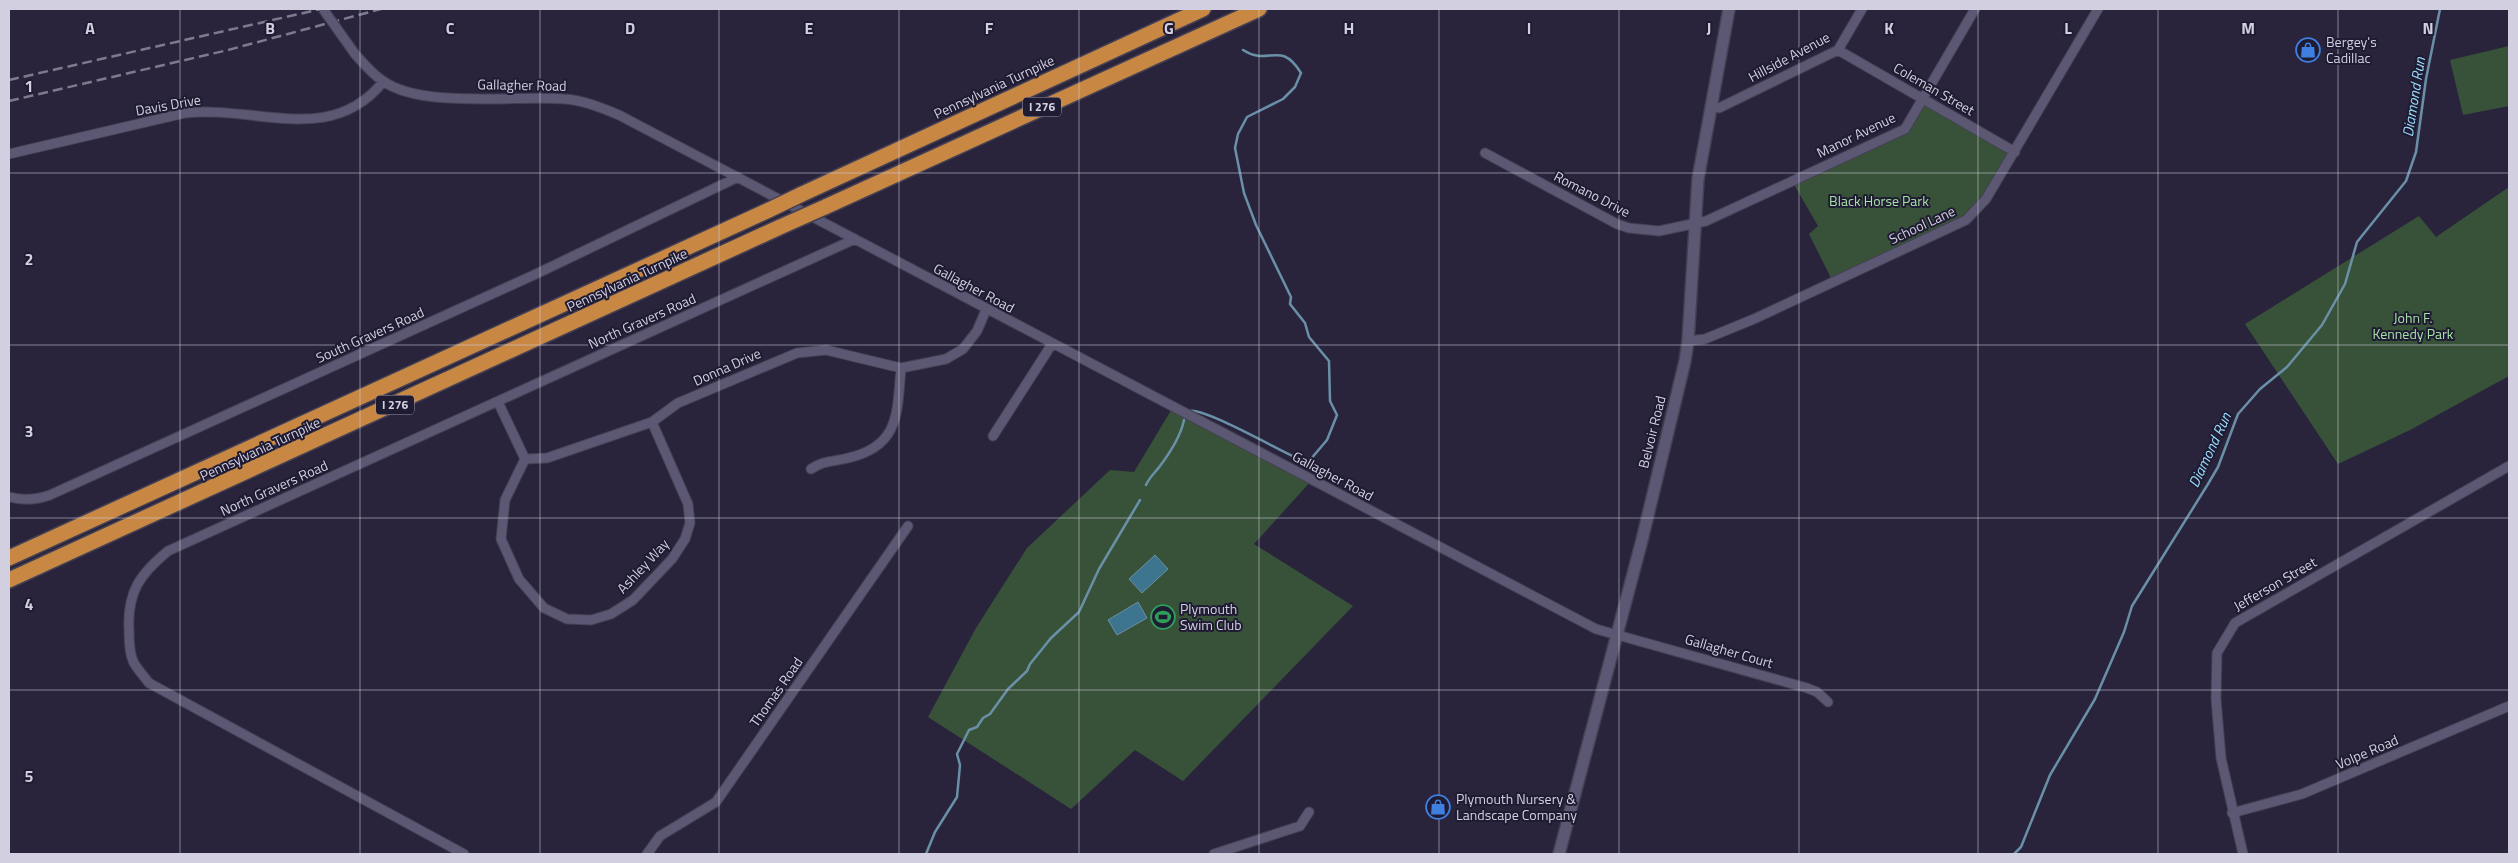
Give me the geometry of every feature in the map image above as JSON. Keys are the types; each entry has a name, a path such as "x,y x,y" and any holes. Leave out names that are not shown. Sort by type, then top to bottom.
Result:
{"highway":[{"name":"Pennsylvania Turnpike","path":"9,558 1203,9"},
{"name":"Pennsylvania Turnpike","path":"9,580 222,485 825,206 1260,9"}],"street":[{"name":"Gallagher Road","path":"323,9 355,54 384,82 412,94 567,99 599,106 658,134 986,310 1596,629 1618,633"},
{"name":"Belvoir Road","path":"1559,854 1618,633 1688,341 1698,179 1729,9"},
{"name":"Hillside Avenue","path":"1711,106 1719,108 1838,50 1862,9"},
{"name":"Manor Avenue","path":"1694,224 1706,222 1904,129 1975,9"},
{"name":"School Lane","path":"1688,341 1706,339 1754,319 1966,220 1986,199 2098,9"},
{"name":"Coleman Street","path":"1838,50 2015,152"},
{"name":"Davis Drive","path":"9,154 198,111 299,119 326,119 351,110 371,97 384,82"},
{"name":"Romano Drive","path":"1485,153 1617,224 1629,228 1659,231 1694,224"},
{"name":"South Gravers Road","path":"9,497 20,500 37,499 50,495 536,274 738,177"},
{"name":"North Gravers Road","path":"464,854 149,683 132,660 128,612 135,586 149,566 168,551 855,239"},
{"name":"Donna Drive","path":"525,459 547,458 652,422 678,403 797,353 826,350 901,368 946,359 963,349 977,331 986,310"},
{"path":"993,436 1052,344"},
{"path":"811,469 822,461 841,460 864,454 885,441 897,414 901,368"},
{"path":"498,402 525,459"},
{"name":"Ashley Way","path":"525,459 505,500 501,539 519,579 544,608 567,619 592,620 611,614 633,600 672,559 685,539 690,523 688,504 652,422"},
{"name":"Jefferson Street","path":"2243,854 2232,814 2221,758 2216,699 2217,653 2235,623 2509,466"},
{"name":"Thomas Road","path":"646,854 660,836 716,802 908,526"},
{"name":"Gallagher Court","path":"1618,633 1807,688 1817,692 1828,702"},
{"name":"Volpe Road","path":"2232,814 2302,794 2509,706"},
{"path":"1214,854 1300,826 1309,812"}],"green space":[{"path":"2509,46 2509,106 2463,115 2450,60"},
{"name":"Black Horse Park","path":"1922,98 2015,152 1966,220 1833,282 1809,234 1818,226 1792,181 1904,129"},
{"name":"John F. Kennedy Park","path":"2509,187 2509,376 2410,430 2338,464 2245,324 2419,216 2436,237"},
{"name":"Plymouth Swim Club","path":"1173,407 1312,480 1254,544 1353,606 1183,781 1135,750 1071,809 928,717 976,628 1027,548 1110,470 1134,472"}],"water":[{"path":"1155,555 1168,569 1142,593 1129,579"},
{"path":"1138,602 1147,618 1117,635 1108,620"}],"waterway":[{"name":"Diamond Run","path":"2014,854 2021,847 2050,775 2095,699 2124,632 2132,606 2218,467 2238,414 2260,389 2287,367 2322,325 2345,284 2357,242 2406,181 2416,152 2426,79 2440,9"},
{"path":"1190,411 1198,412 1226,423 1299,459 1310,460 1327,440 1337,415 1330,401 1329,361 1309,337 1305,323 1290,304 1291,297 1256,225 1244,193 1235,148 1238,134 1247,117 1283,99 1295,87 1301,73 1287,57 1280,55 1260,56 1243,50"},
{"path":"1146,485 1171,450 1184,420"},
{"path":"926,854 935,832 957,797 960,765 957,754 969,730 977,727 983,718 990,714 1008,689 1027,671 1030,664 1051,638 1079,612 1099,569 1140,500"}],"railway":[{"path":"9,80 321,9"},
{"path":"9,101 228,50 381,9"}],"place":[{"name":"Bergey's Cadillac","path":"2308,50"},
{"name":"Plymouth Swim Club","path":"1163,617"},
{"name":"Plymouth Nursery & Landscape Company","path":"1438,807"}]}
